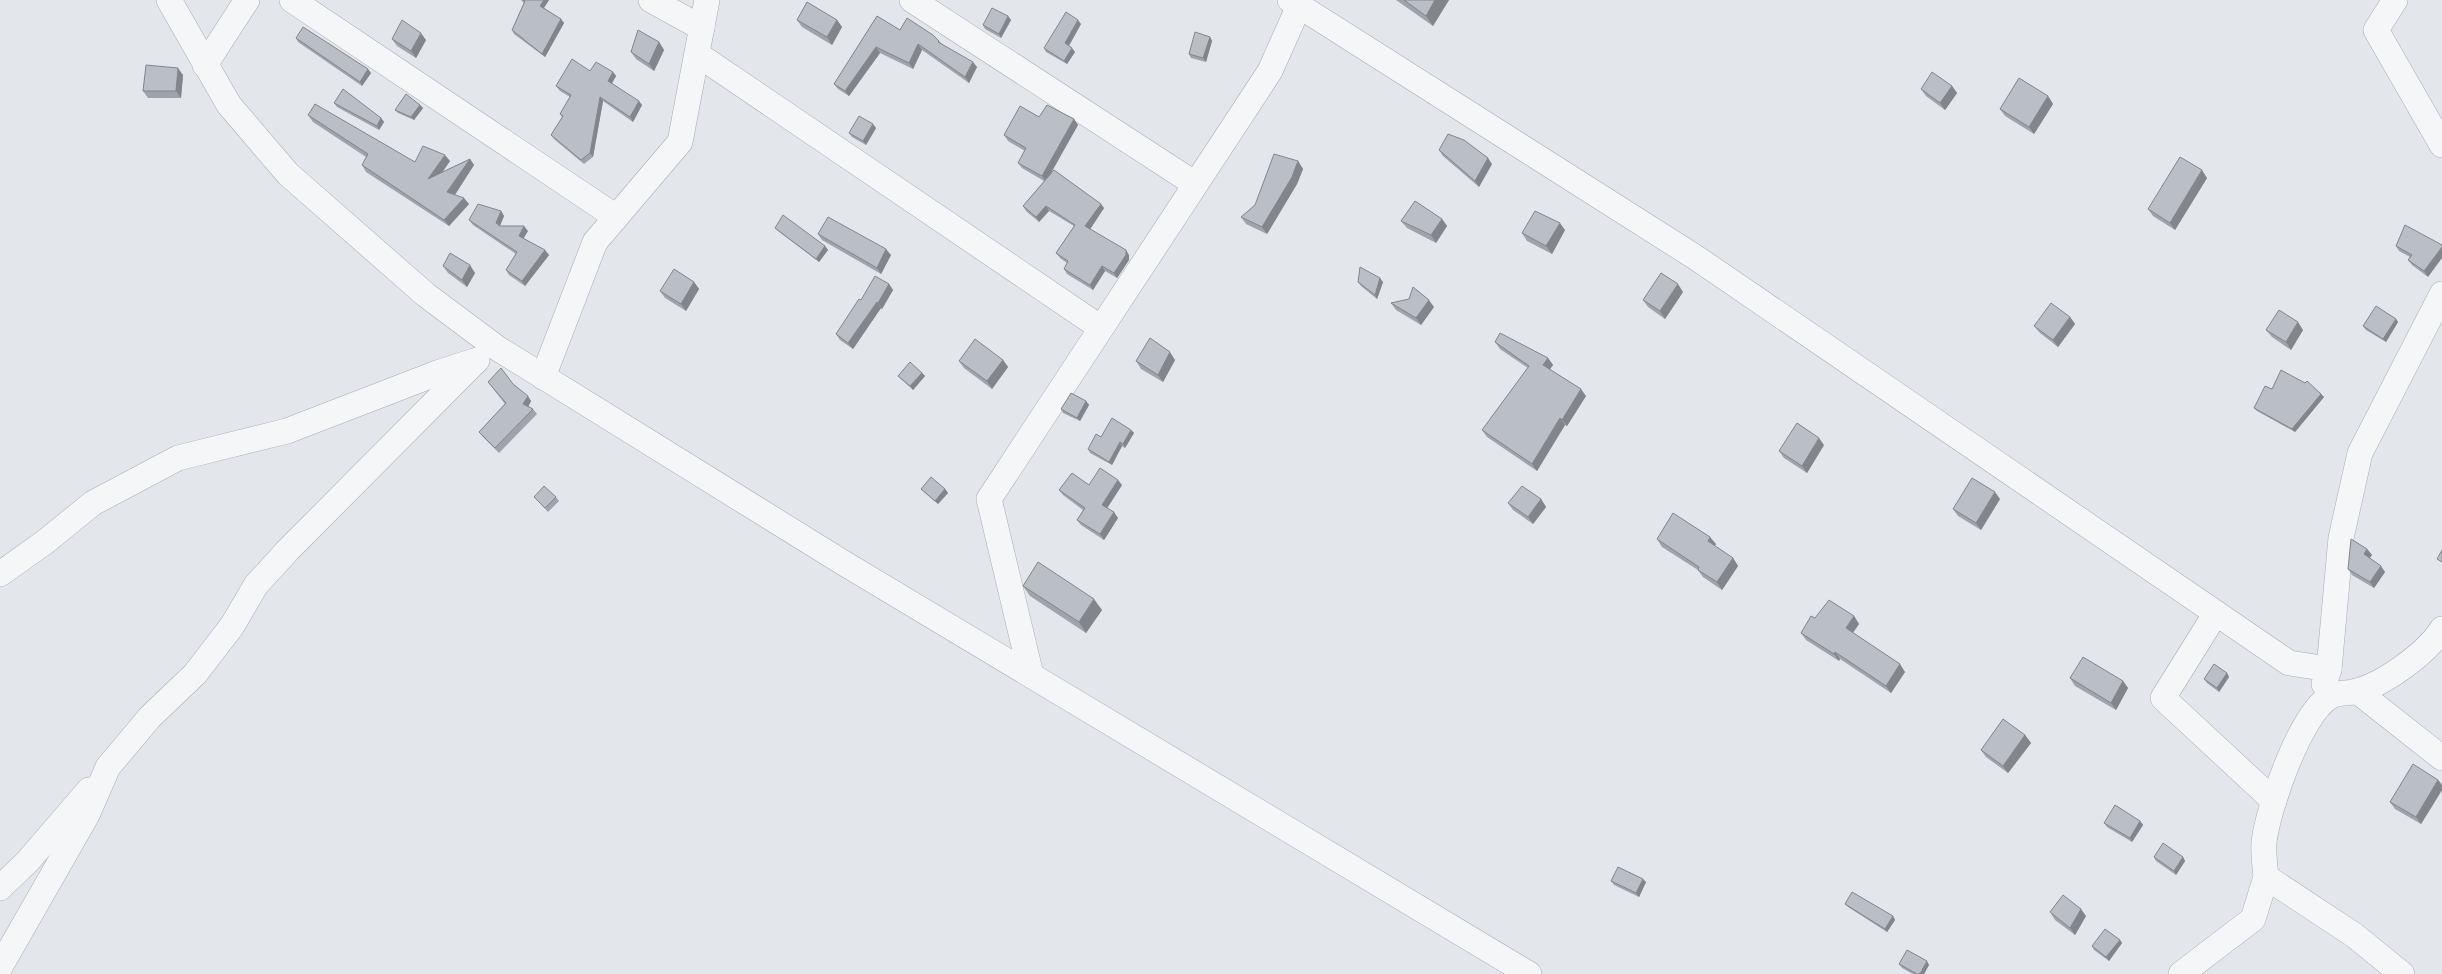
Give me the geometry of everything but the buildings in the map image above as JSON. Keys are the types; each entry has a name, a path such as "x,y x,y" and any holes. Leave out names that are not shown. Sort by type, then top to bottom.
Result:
{"street":[{"path":"169,0 229,105 288,174 426,295 486,353 543,377 842,562 1529,974"},
{"path":"205,65 247,0"},
{"path":"292,0 616,217"},
{"path":"652,0 702,28"},
{"path":"543,377 595,242 680,142 707,0"},
{"path":"912,0 1195,184"},
{"path":"2396,0 2376,30 2442,145"},
{"path":"1031,676 989,499 1270,70 1295,3 1695,257 2289,663 2329,669"},
{"path":"697,54 1101,328"},
{"path":"2181,974 2253,919 2266,877 2264,842 2282,771 2318,705 2329,669 2341,538 2360,453 2442,294"},
{"path":"0,574 45,542 93,503 178,458 287,431 486,353"},
{"path":"0,888 28,861 150,717 195,674 232,626 256,585 486,353"},
{"path":"2216,613 2163,698 2274,801"},
{"path":"2318,705 2332,695 2357,691 2386,679 2420,654 2442,629"},
{"path":"2357,691 2442,758"},
{"path":"0,967 74,838 108,768"},
{"path":"2266,877 2354,936 2402,974"}]}
